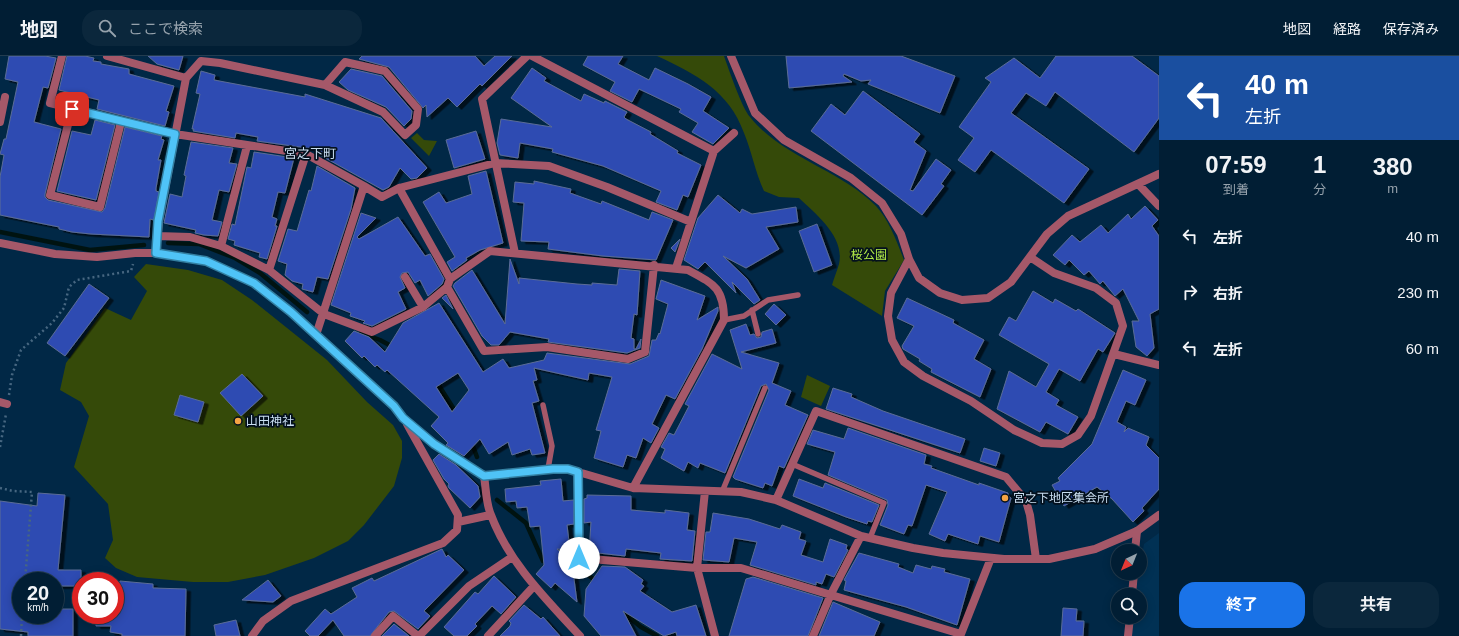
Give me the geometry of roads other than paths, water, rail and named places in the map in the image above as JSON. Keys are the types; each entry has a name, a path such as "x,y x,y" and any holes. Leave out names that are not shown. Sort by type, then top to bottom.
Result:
{"street":[{"path":"62,56 50,103 121,122 175,134 306,154 364,186 382,198 399,188 496,163 549,166 607,187 691,222"},
{"path":"107,56 186,78"},
{"path":"515,253 482,99 527,56"},
{"path":"532,56 714,152"},
{"path":"731,56 755,113 784,140 852,178 882,203 901,234 909,259 919,278 940,293 962,300 988,298 1011,282 1047,234 1068,216 1139,185 1159,174"},
{"path":"156,253 158,221 186,78 200,59 325,85 383,112 405,135 416,125 418,109 385,71 345,62 325,85"},
{"path":"0,122 5,97"},
{"path":"72,109 50,195 100,207 121,122"},
{"path":"676,268 714,152 734,133"},
{"path":"222,246 247,146"},
{"path":"268,270 306,154"},
{"path":"1139,185 1159,206"},
{"path":"316,335 364,186"},
{"path":"399,188 484,351 547,347 628,359 645,352 654,266"},
{"path":"158,236 190,237 222,246 268,270 324,314 372,332 423,307 449,283 490,251 688,270 704,279 718,290 724,304 724,320 633,488"},
{"path":"0,243 54,254 97,257 135,253 156,253 206,261 254,283 291,312 394,406 403,418 458,515 457,530 443,543 291,601 263,621 252,636"},
{"path":"909,259 891,293 888,316 892,340 904,362 923,376 971,400 1014,430 1042,443 1062,444 1078,435 1091,416 1123,326 1116,303 1096,288 1054,273 1030,257"},
{"path":"405,277 423,307"},
{"path":"1114,354 1159,365"},
{"path":"776,500 816,411 1006,477 1026,501 1030,515 1036,559"},
{"path":"403,418 434,444 484,476 548,469 568,469 633,488 741,492 776,500 861,536 913,548 991,558 1049,559 1095,548 1137,531 1159,515"},
{"path":"578,472 579,558 697,568 741,568 961,634 991,558"},
{"path":"484,476 490,515 512,557 534,586 580,636"},
{"path":"705,491 697,568 715,636"},
{"path":"458,522 490,515"},
{"path":"1136,544 1137,531"},
{"path":"813,636 831,594 861,536"},
{"path":"375,636 393,616 418,636 470,586 512,557"},
{"path":"488,636 534,586"},
{"path":"1128,636 1129,624"}],"lane":[{"path":"724,320 744,316 768,300 798,295"},
{"path":"752,310 758,334"},
{"path":"722,492 765,388"},
{"path":"543,405 552,446 548,469"},
{"path":"792,464 884,503 870,538"}],"waterway":[{"path":"0,232 90,250 144,245"},
{"path":"168,243 199,244 235,258 260,273 307,312"},
{"path":"361,333 380,340 395,348"},
{"path":"436,381 457,414"},
{"path":"471,441 477,457"},
{"path":"497,500 526,523 543,561 549,562"},
{"path":"567,563 574,564 597,582"},
{"path":"621,611 641,627 657,636"}],"place":[{"name":"山田神社","path":"238,421"},
{"name":"宮之下地区集会所","path":"1005,498"}],"district":[{"name":"宮之下町","path":"310,153"}],"park label":[{"name":"桜公園","path":"869,255"}]}
